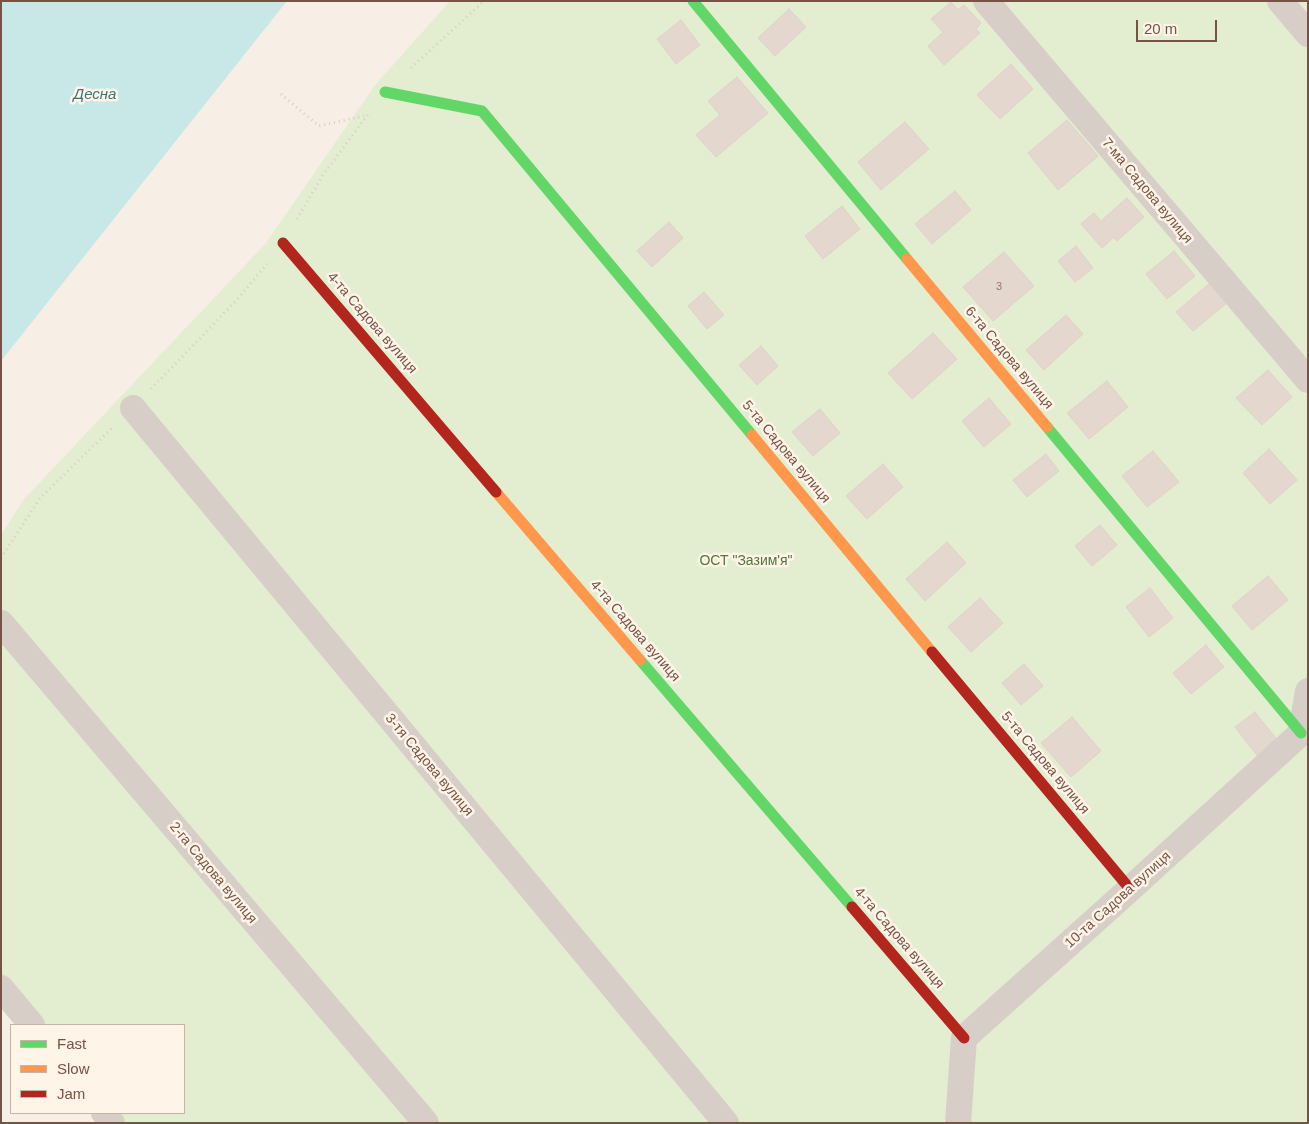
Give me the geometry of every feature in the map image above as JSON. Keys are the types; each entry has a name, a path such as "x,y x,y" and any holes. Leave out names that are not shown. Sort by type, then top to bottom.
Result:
{"street":[{"name":"6-та Садова вулиця","path":"693,1 1301,733"},
{"name":"7-ма Садова вулиця","path":"986,1 1308,380"},
{"path":"1280,1 1308,34"},
{"name":"5-та Садова вулиця","path":"385,92 482,111 1130,889"},
{"name":"4-та Садова вулиця","path":"283,243 964,1038"},
{"name":"3-тя Садова вулиця","path":"132,408 726,1123"},
{"name":"2-га Садова вулиця","path":"1,623 426,1123"},
{"path":"1301,733 1308,690"},
{"name":"10-та Садова вулиця","path":"964,1038 1301,733"},
{"path":"1,988 31,1024"},
{"path":"958,1123 964,1038"}],"path":[{"path":"1,558 40,498 132,408 235,302 283,243 323,175 385,92 484,1"},
{"path":"281,94 319,126 368,115"}],"green space":[{"name":"ОСТ \"Зазим'я\"","path":"450,1 1308,1 1308,1123 98,1123 91,1114 185,1114 185,1024 17,1024 1,1005 1,535 24,499 266,243 375,85"}],"water":[{"name":"Десна","path":"1,1 287,1 1,361"}],"building":[{"path":"951,2 958,10 964,5 981,23 976,29 980,33 944,65 928,46 943,32 931,19"},
{"path":"789,9 806,27 775,56 758,38"},
{"path":"681,20 700,45 676,64 657,39"},
{"path":"1011,64 1033,89 1000,119 977,95"},
{"path":"737,77 768,113 716,157 696,135 720,115 708,101"},
{"path":"1067,120 1098,156 1058,190 1028,153"},
{"path":"905,122 929,149 881,190 858,162"},
{"path":"955,191 971,210 932,244 915,224"},
{"path":"1127,198 1144,217 1117,241 1114,237 1102,248 1081,224 1094,213 1101,221"},
{"path":"842,206 860,229 823,259 805,236"},
{"path":"669,222 683,238 652,267 637,251"},
{"path":"1076,246 1093,268 1075,282 1058,261"},
{"path":"1174,251 1195,276 1167,299 1146,274"},
{"path":"1004,252 1034,286 993,321 963,287"},
{"path":"1211,282 1228,302 1193,331 1176,312"},
{"path":"704,292 724,315 707,329 688,306"},
{"path":"1066,315 1083,334 1044,370 1026,350"},
{"path":"933,333 957,359 912,399 888,373"},
{"path":"761,346 778,366 757,385 739,365"},
{"path":"1268,370 1292,397 1262,425 1236,398"},
{"path":"1107,381 1128,407 1089,439 1067,413"},
{"path":"989,398 1011,424 984,447 962,421"},
{"path":"820,409 840,433 813,456 792,432"},
{"path":"1269,449 1297,480 1270,504 1243,473"},
{"path":"1153,451 1179,482 1147,507 1122,476"},
{"path":"1046,454 1059,471 1027,497 1013,480"},
{"path":"883,464 903,487 867,519 846,496"},
{"path":"1100,525 1117,545 1092,566 1075,546"},
{"path":"947,542 966,563 925,601 906,579"},
{"path":"1268,576 1288,600 1252,630 1232,606"},
{"path":"1150,588 1173,618 1149,637 1126,607"},
{"path":"980,598 1003,623 971,652 948,627"},
{"path":"1206,645 1224,667 1191,694 1173,673"},
{"path":"1024,664 1043,686 1021,705 1002,683"},
{"path":"1255,712 1279,742 1259,758 1235,727"},
{"path":"1072,717 1101,751 1071,777 1041,743"}],"traffic: fast":[{"path":"693,1 907,259"},
{"path":"385,92 482,111 752,435"},
{"path":"1047,427 1301,733"},
{"path":"640,660 852,907"}],"traffic: slow":[{"path":"907,259 1047,427"},
{"path":"752,435 932,652"},
{"path":"496,492 640,660"}],"traffic: jam":[{"path":"283,243 496,492"},
{"path":"932,652 1130,889"},
{"path":"852,907 964,1038"}]}
